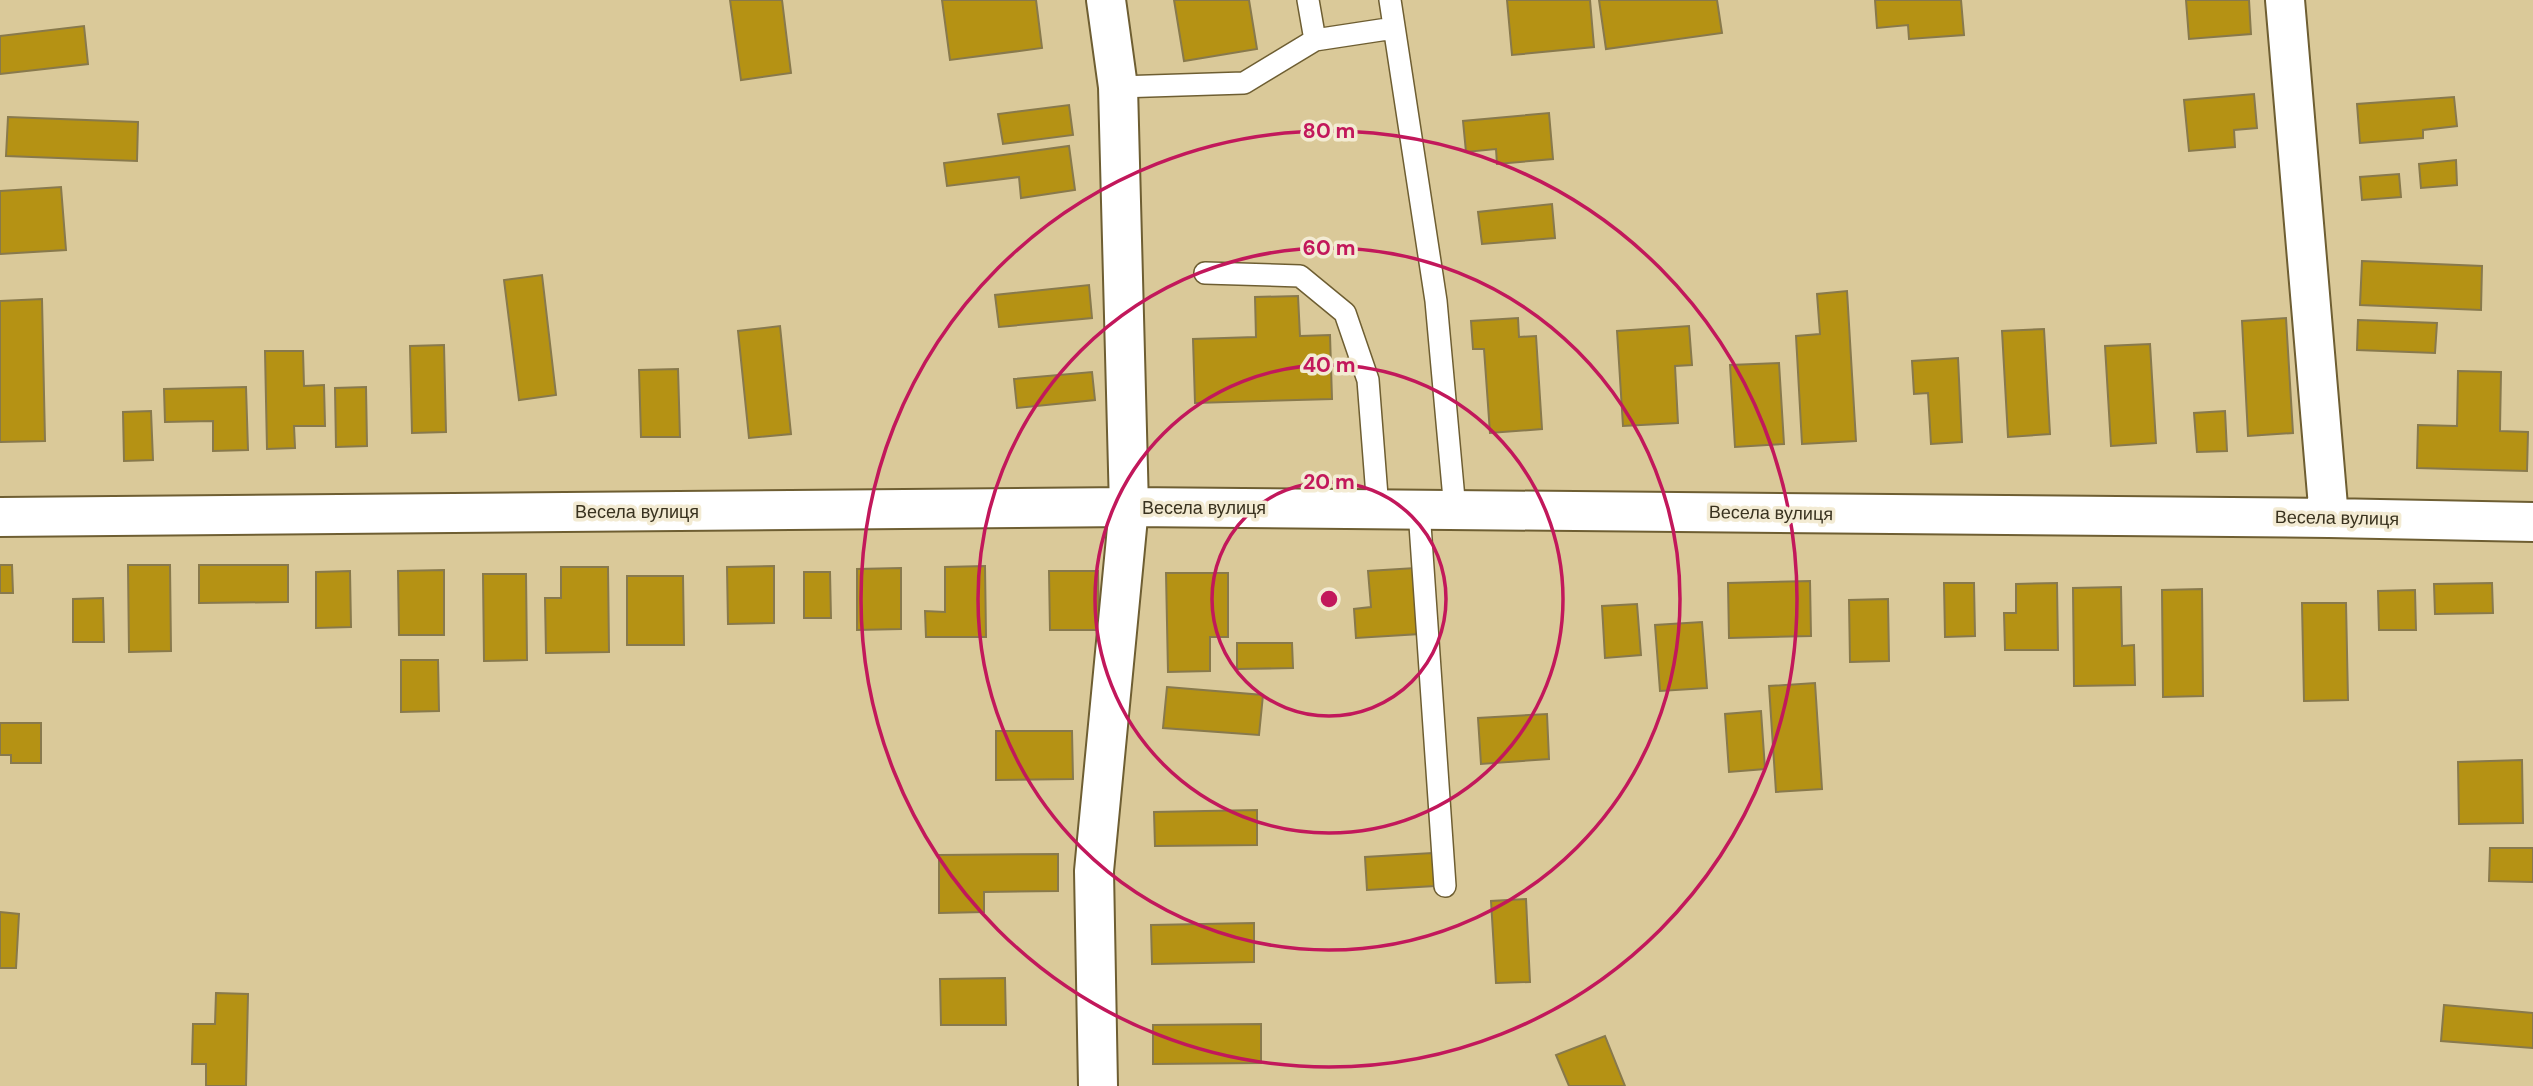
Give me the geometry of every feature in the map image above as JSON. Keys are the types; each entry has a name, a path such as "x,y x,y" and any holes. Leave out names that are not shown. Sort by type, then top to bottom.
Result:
{"street":[{"path":"1098,1086 1094,871 1129,508 1118,86 1106,0"},
{"path":"2285,0 2329,517"},
{"name":"Весела вулиця","path":"0,517 1129,508 2329,517 2533,522"}],"lane":[{"path":"1308,0 1315,40"},
{"path":"1390,0 1436,301 1437,510 1445,886"},
{"path":"1118,86 1244,83 1315,40 1394,28"},
{"path":"1205,273 1300,276 1345,313 1368,380 1378,509"}],"building":[{"path":"730,0 782,0 791,73 741,80"},
{"path":"942,0 1036,0 1042,48 950,60"},
{"path":"1174,0 1249,0 1257,49 1184,61"},
{"path":"1507,0 1590,0 1594,47 1512,55"},
{"path":"1599,0 1717,0 1722,33 1606,49"},
{"path":"1875,0 1961,0 1964,35 1909,39 1908,25 1877,28"},
{"path":"2186,0 2249,0 2251,34 2189,39"},
{"path":"84,26 88,64 0,74 0,36"},
{"path":"2254,94 2257,128 2234,130 2235,147 2189,151 2184,100"},
{"path":"2454,97 2457,126 2423,130 2423,138 2360,143 2357,104"},
{"path":"1069,105 1073,135 1003,144 998,114"},
{"path":"1549,113 1553,159 1497,164 1496,149 1466,152 1463,121"},
{"path":"8,117 138,122 137,161 6,156"},
{"path":"1069,146 1075,190 1021,198 1019,177 947,186 944,163"},
{"path":"2456,160 2457,185 2421,188 2419,164"},
{"path":"2399,174 2401,197 2362,200 2360,177"},
{"path":"61,187 66,250 0,254 0,191"},
{"path":"1552,204 1555,238 1482,244 1478,212"},
{"path":"2362,261 2482,266 2481,310 2360,305"},
{"path":"542,275 556,395 519,400 504,280"},
{"path":"1089,285 1092,318 999,327 995,295"},
{"path":"1847,291 1856,441 1802,444 1796,336 1820,334 1817,294"},
{"path":"1298,296 1300,336 1330,335 1332,399 1195,403 1193,339 1256,337 1255,297"},
{"path":"42,299 45,441 0,442 0,301"},
{"path":"1518,318 1519,337 1536,336 1542,429 1490,433 1484,349 1473,349 1471,321"},
{"path":"2286,318 2293,433 2248,436 2242,321"},
{"path":"2358,320 2437,323 2435,353 2357,350"},
{"path":"780,326 791,434 749,438 738,331"},
{"path":"1689,326 1692,365 1675,366 1678,423 1623,426 1617,331"},
{"path":"2044,329 2050,434 2008,437 2002,331"},
{"path":"2150,344 2156,443 2111,446 2105,346"},
{"path":"444,345 446,432 412,433 410,346"},
{"path":"265,351 303,351 304,386 324,385 325,426 294,426 295,448 267,449"},
{"path":"1958,358 1962,442 1931,444 1928,393 1914,394 1912,361"},
{"path":"1779,363 1784,444 1735,447 1730,365"},
{"path":"678,369 680,437 641,437 639,370"},
{"path":"2458,371 2501,372 2500,431 2528,432 2527,471 2417,468 2418,425 2457,426"},
{"path":"1092,372 1095,400 1017,408 1014,379"},
{"path":"246,387 248,450 213,451 213,421 165,422 164,389"},
{"path":"366,387 367,446 336,447 335,388"},
{"path":"151,411 153,460 124,461 123,412"},
{"path":"2225,411 2227,451 2197,452 2194,413"},
{"path":"0,565 12,565 13,593 0,593"},
{"path":"128,565 170,565 171,651 129,652"},
{"path":"199,565 288,565 288,602 199,603"},
{"path":"774,566 774,623 728,624 727,567"},
{"path":"985,566 986,637 926,637 925,611 945,612 945,567"},
{"path":"561,567 608,567 609,652 546,653 545,598 561,598"},
{"path":"901,568 901,629 857,630 857,569"},
{"path":"1415,568 1420,634 1356,638 1354,609 1371,607 1368,571"},
{"path":"444,570 444,635 399,635 398,571"},
{"path":"350,571 351,627 316,628 316,572"},
{"path":"1049,571 1098,571 1099,630 1050,630"},
{"path":"804,572 830,572 831,618 804,618"},
{"path":"1166,573 1228,573 1228,637 1210,637 1210,671 1168,672"},
{"path":"483,574 526,574 527,660 484,661"},
{"path":"627,576 683,576 684,645 627,645"},
{"path":"1810,581 1811,636 1729,638 1728,583"},
{"path":"1944,583 1974,583 1975,636 1945,637"},
{"path":"2057,583 2058,650 2005,650 2004,613 2016,613 2016,584"},
{"path":"2492,583 2493,613 2435,614 2434,584"},
{"path":"2121,587 2122,646 2134,645 2135,685 2074,686 2073,588"},
{"path":"2202,589 2203,696 2163,697 2162,590"},
{"path":"2415,590 2416,630 2379,630 2378,591"},
{"path":"103,598 104,642 73,642 73,599"},
{"path":"1888,599 1889,661 1850,662 1849,600"},
{"path":"2302,603 2346,603 2348,700 2304,701"},
{"path":"1637,604 1641,655 1605,658 1602,606"},
{"path":"1702,622 1707,688 1660,691 1655,625"},
{"path":"1237,643 1292,643 1293,668 1237,669"},
{"path":"401,660 438,660 439,711 401,712"},
{"path":"1815,683 1822,789 1776,792 1769,686"},
{"path":"1167,687 1263,695 1259,735 1163,728"},
{"path":"1761,711 1765,769 1729,772 1725,714"},
{"path":"1547,714 1549,759 1481,764 1478,718"},
{"path":"0,723 41,723 41,763 11,763 11,755 0,755"},
{"path":"996,731 1072,731 1073,779 996,780"},
{"path":"2522,760 2523,823 2459,824 2458,762"},
{"path":"1257,810 1257,845 1155,846 1154,812"},
{"path":"2490,848 2533,848 2533,882 2489,881"},
{"path":"1432,853 1435,886 1367,890 1365,857"},
{"path":"1058,854 1058,891 984,892 984,912 939,913 939,855"},
{"path":"1526,899 1530,982 1496,983 1491,901"},
{"path":"0,912 19,914 16,968 0,968"},
{"path":"1254,923 1254,962 1152,964 1151,925"},
{"path":"1005,978 1006,1025 941,1025 940,979"},
{"path":"216,993 248,994 246,1086 206,1086 206,1064 192,1064 193,1024 215,1024"},
{"path":"2444,1005 2533,1013 2533,1048 2441,1041"},
{"path":"1261,1024 1261,1063 1153,1064 1153,1025"},
{"path":"1605,1036 1625,1086 1569,1086 1556,1055"}]}
